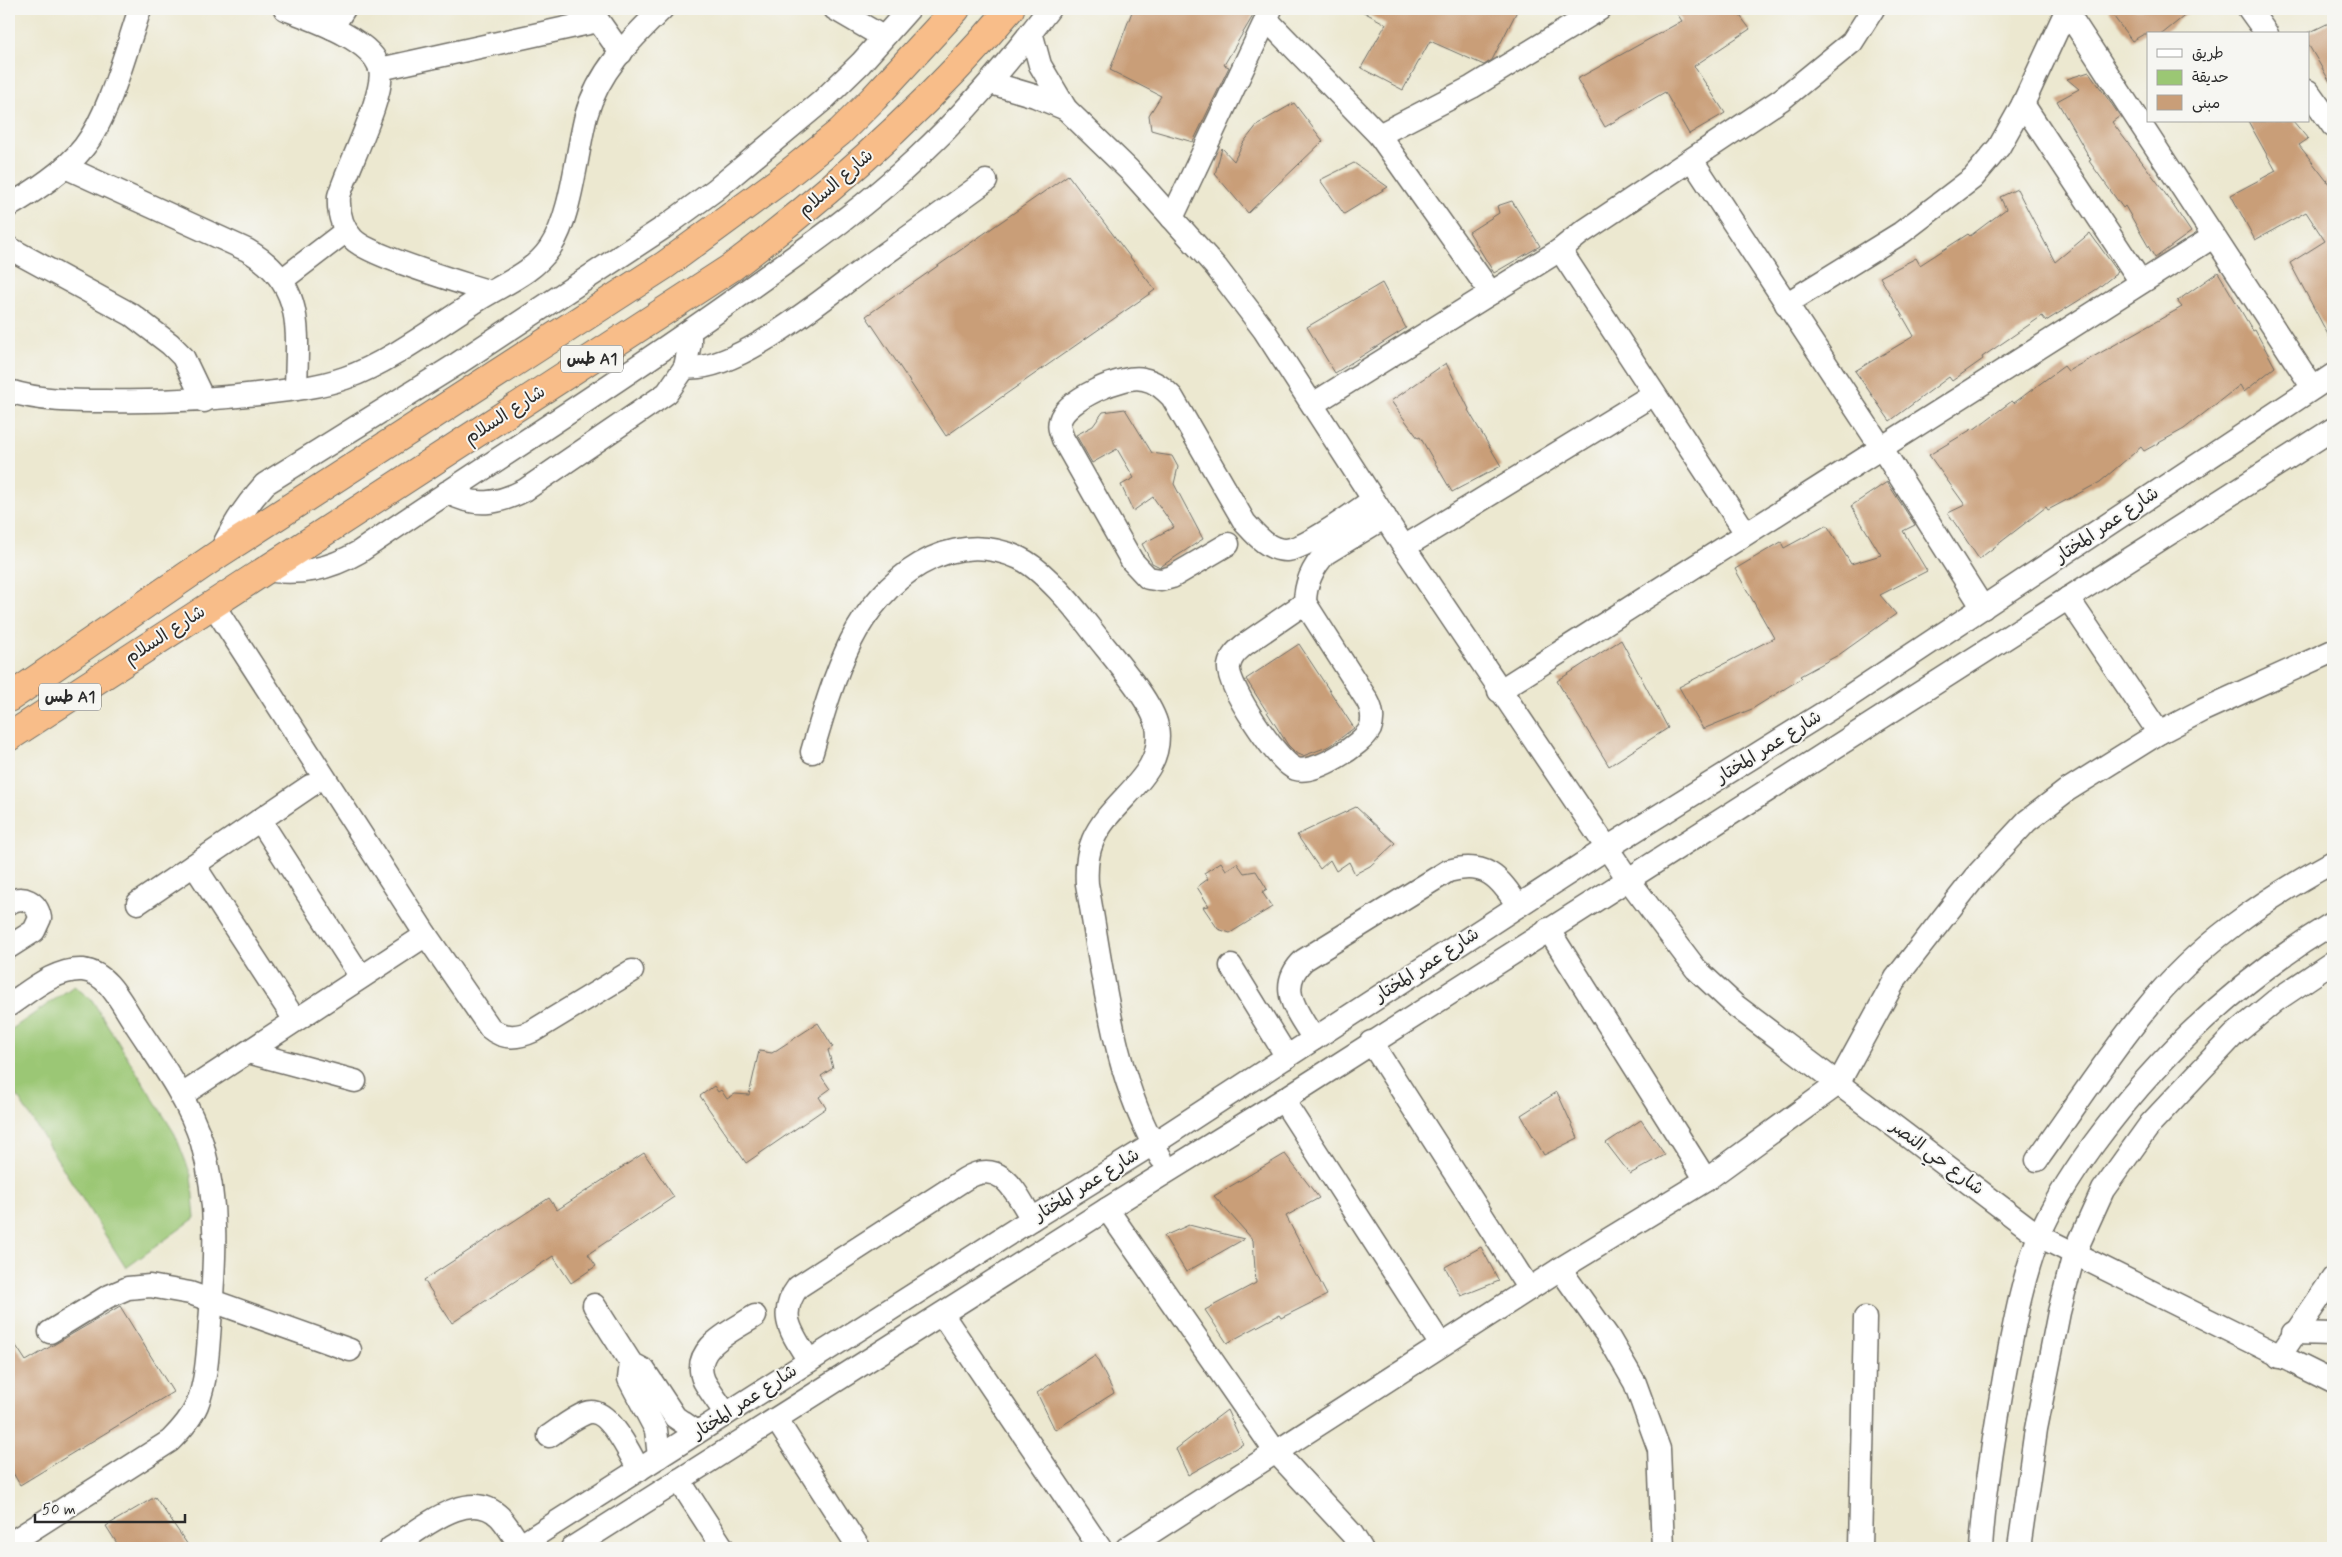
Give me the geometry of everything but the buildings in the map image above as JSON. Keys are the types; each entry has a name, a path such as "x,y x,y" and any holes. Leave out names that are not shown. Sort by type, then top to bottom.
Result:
{"highway":[{"name":"شارع السلام","path":"9,698 220,553 665,264 778,182 840,132 956,9"},
{"name":"شارع السلام","path":"9,737 212,603 680,302 740,261 812,205 889,137 961,64 1010,9"}],"street":[{"path":"9,206 65,167 85,146 103,112 140,9"},
{"path":"285,9 338,18 374,57 380,69 379,87 374,104 339,196 339,208 346,231 354,240 369,250 490,292"},
{"path":"9,391 33,398 69,401 204,400 296,389 329,383 360,372 490,292 528,271 550,248 561,224 575,176 591,102 605,72 662,9"},
{"path":"836,9 883,37"},
{"path":"220,553 231,527 265,484 457,364 678,217 758,156 822,101 861,63 909,9"},
{"path":"265,570 298,573 314,571 337,564 359,552 690,331 834,228 916,160 991,83 1049,9"},
{"path":"1313,404 1560,250 1580,233 1782,99 1852,42 1873,9"},
{"path":"1786,304 1901,233 1973,178 1999,147 2023,104 2067,9"},
{"path":"2067,9 2213,237 2313,388"},
{"path":"2249,9 2266,32"},
{"path":"1379,135 1472,87 1591,11"},
{"path":"1172,218 1269,14 1379,135 1492,293"},
{"path":"380,69 594,15 621,53"},
{"path":"1031,32 1040,65 1066,110"},
{"path":"991,83 1034,96 1066,110"},
{"path":"2310,94 2333,126"},
{"path":"2023,104 2141,282"},
{"name":"شارع حي النصر","path":"1066,110 1129,170 1216,267 1264,330 1404,547 1500,691 1628,879 1696,970 1736,1006 2039,1236 2279,1357 2333,1382"},
{"path":"1692,160 1881,447 1983,608"},
{"path":"65,167 261,258 282,280 291,295 297,324 296,389"},
{"path":"685,367 696,369 708,367 770,337 986,182"},
{"path":"282,280 346,231"},
{"path":"1500,691 2213,237"},
{"path":"9,248 132,315 170,344 183,356 204,400"},
{"path":"1560,250 1746,533"},
{"path":"447,492 468,502 480,504 503,500 520,493 655,403 677,381 685,367 690,343 690,331"},
{"name":"شارع عمر المختار","path":"518,1547 1032,1219 1153,1144 1607,848 1833,707 2333,375"},
{"path":"1228,544 1172,577 1161,580 1148,578 1132,560 1063,440 1059,422 1065,411 1118,380 1142,378 1163,388 1172,397 1245,523 1258,538 1276,548 1287,550 1379,508"},
{"path":"1404,547 1654,394"},
{"name":"شارع عمر المختار","path":"579,1546 679,1480 1106,1209 1283,1100 2333,429"},
{"path":"1305,604 1244,645 1236,652 1229,666 1229,674 1237,691 1276,753 1287,765 1301,770 1317,768 1363,738 1370,728 1373,717 1368,700 1305,604 1310,576 1319,560 1379,508"},
{"path":"812,752 830,691 851,641 883,594 919,564 947,552 968,547 993,549 1020,559 1052,584 1070,604 1143,698 1156,723 1157,751 1152,765 1099,828 1092,841 1086,870 1119,1059 1134,1102 1153,1144 1169,1171"},
{"path":"2068,598 2159,733"},
{"path":"212,603 426,935 484,1022 497,1034 506,1036 524,1035 533,1031 632,970"},
{"path":"1127,1548 1560,1269 1706,1180 1838,1084 1896,978 1975,877 2027,821 2066,791 2159,733 2203,710 2333,651"},
{"path":"1833,707 1851,736"},
{"path":"138,903 310,786"},
{"path":"260,820 361,977"},
{"path":"2037,1160 2146,1009 2173,979 2238,920 2298,881 2333,862"},
{"path":"194,865 295,1020"},
{"path":"1314,1039 1296,1011 1290,996 1291,980 1298,966 1304,960 1448,871 1462,867 1476,868 1490,873 1502,881 1518,906"},
{"path":"9,903 21,899 29,901 34,905 40,918 34,931 9,947"},
{"path":"1981,1548 1990,1460 2012,1335 2024,1282 2039,1236 2077,1167 2126,1102 2153,1071 2210,1015 2274,962 2333,923"},
{"path":"1548,929 1706,1180"},
{"path":"182,1095 426,935"},
{"path":"2019,1548 2047,1370 2074,1254 2103,1190 2134,1145 2166,1106 2234,1036 2276,1002 2333,962"},
{"path":"1231,966 1287,1057"},
{"path":"9,1004 65,972 84,970 106,981 182,1095 201,1142 212,1192 215,1243 212,1300 202,1392 190,1419 170,1441 9,1544"},
{"path":"2210,1015 2234,1036"},
{"path":"1371,1042 1529,1289"},
{"path":"248,1052 355,1082"},
{"path":"1283,1100 1441,1345"},
{"path":"809,1361 789,1327 787,1317 790,1301 798,1287 965,1179 983,1172 1002,1176 1009,1182 1032,1219"},
{"path":"1106,1209 1275,1451 1352,1534 1361,1548"},
{"path":"1560,1269 1609,1338 1639,1392 1659,1449 1663,1548"},
{"path":"2279,1357 2293,1333 2333,1278"},
{"path":"50,1332 107,1297 128,1288 150,1286 169,1288 212,1300 350,1350"},
{"path":"594,1305 631,1363 644,1370 681,1424 697,1432"},
{"path":"942,1314 1100,1548"},
{"path":"726,1414 704,1380 702,1373 703,1357 712,1344 755,1316"},
{"path":"1860,1548 1866,1318"},
{"path":"2293,1333 2333,1334"},
{"path":"631,1363 629,1379 656,1430 658,1457"},
{"path":"549,1436 586,1413 598,1413 608,1419 640,1470"},
{"path":"776,1419 859,1548"},
{"path":"679,1480 723,1548"},
{"path":"391,1548 446,1514 467,1505 490,1510 499,1516 518,1547"}],"green space":[{"path":"74,986 92,1000 175,1134 191,1175 195,1218 126,1268 9,1083 9,1031"}]}
